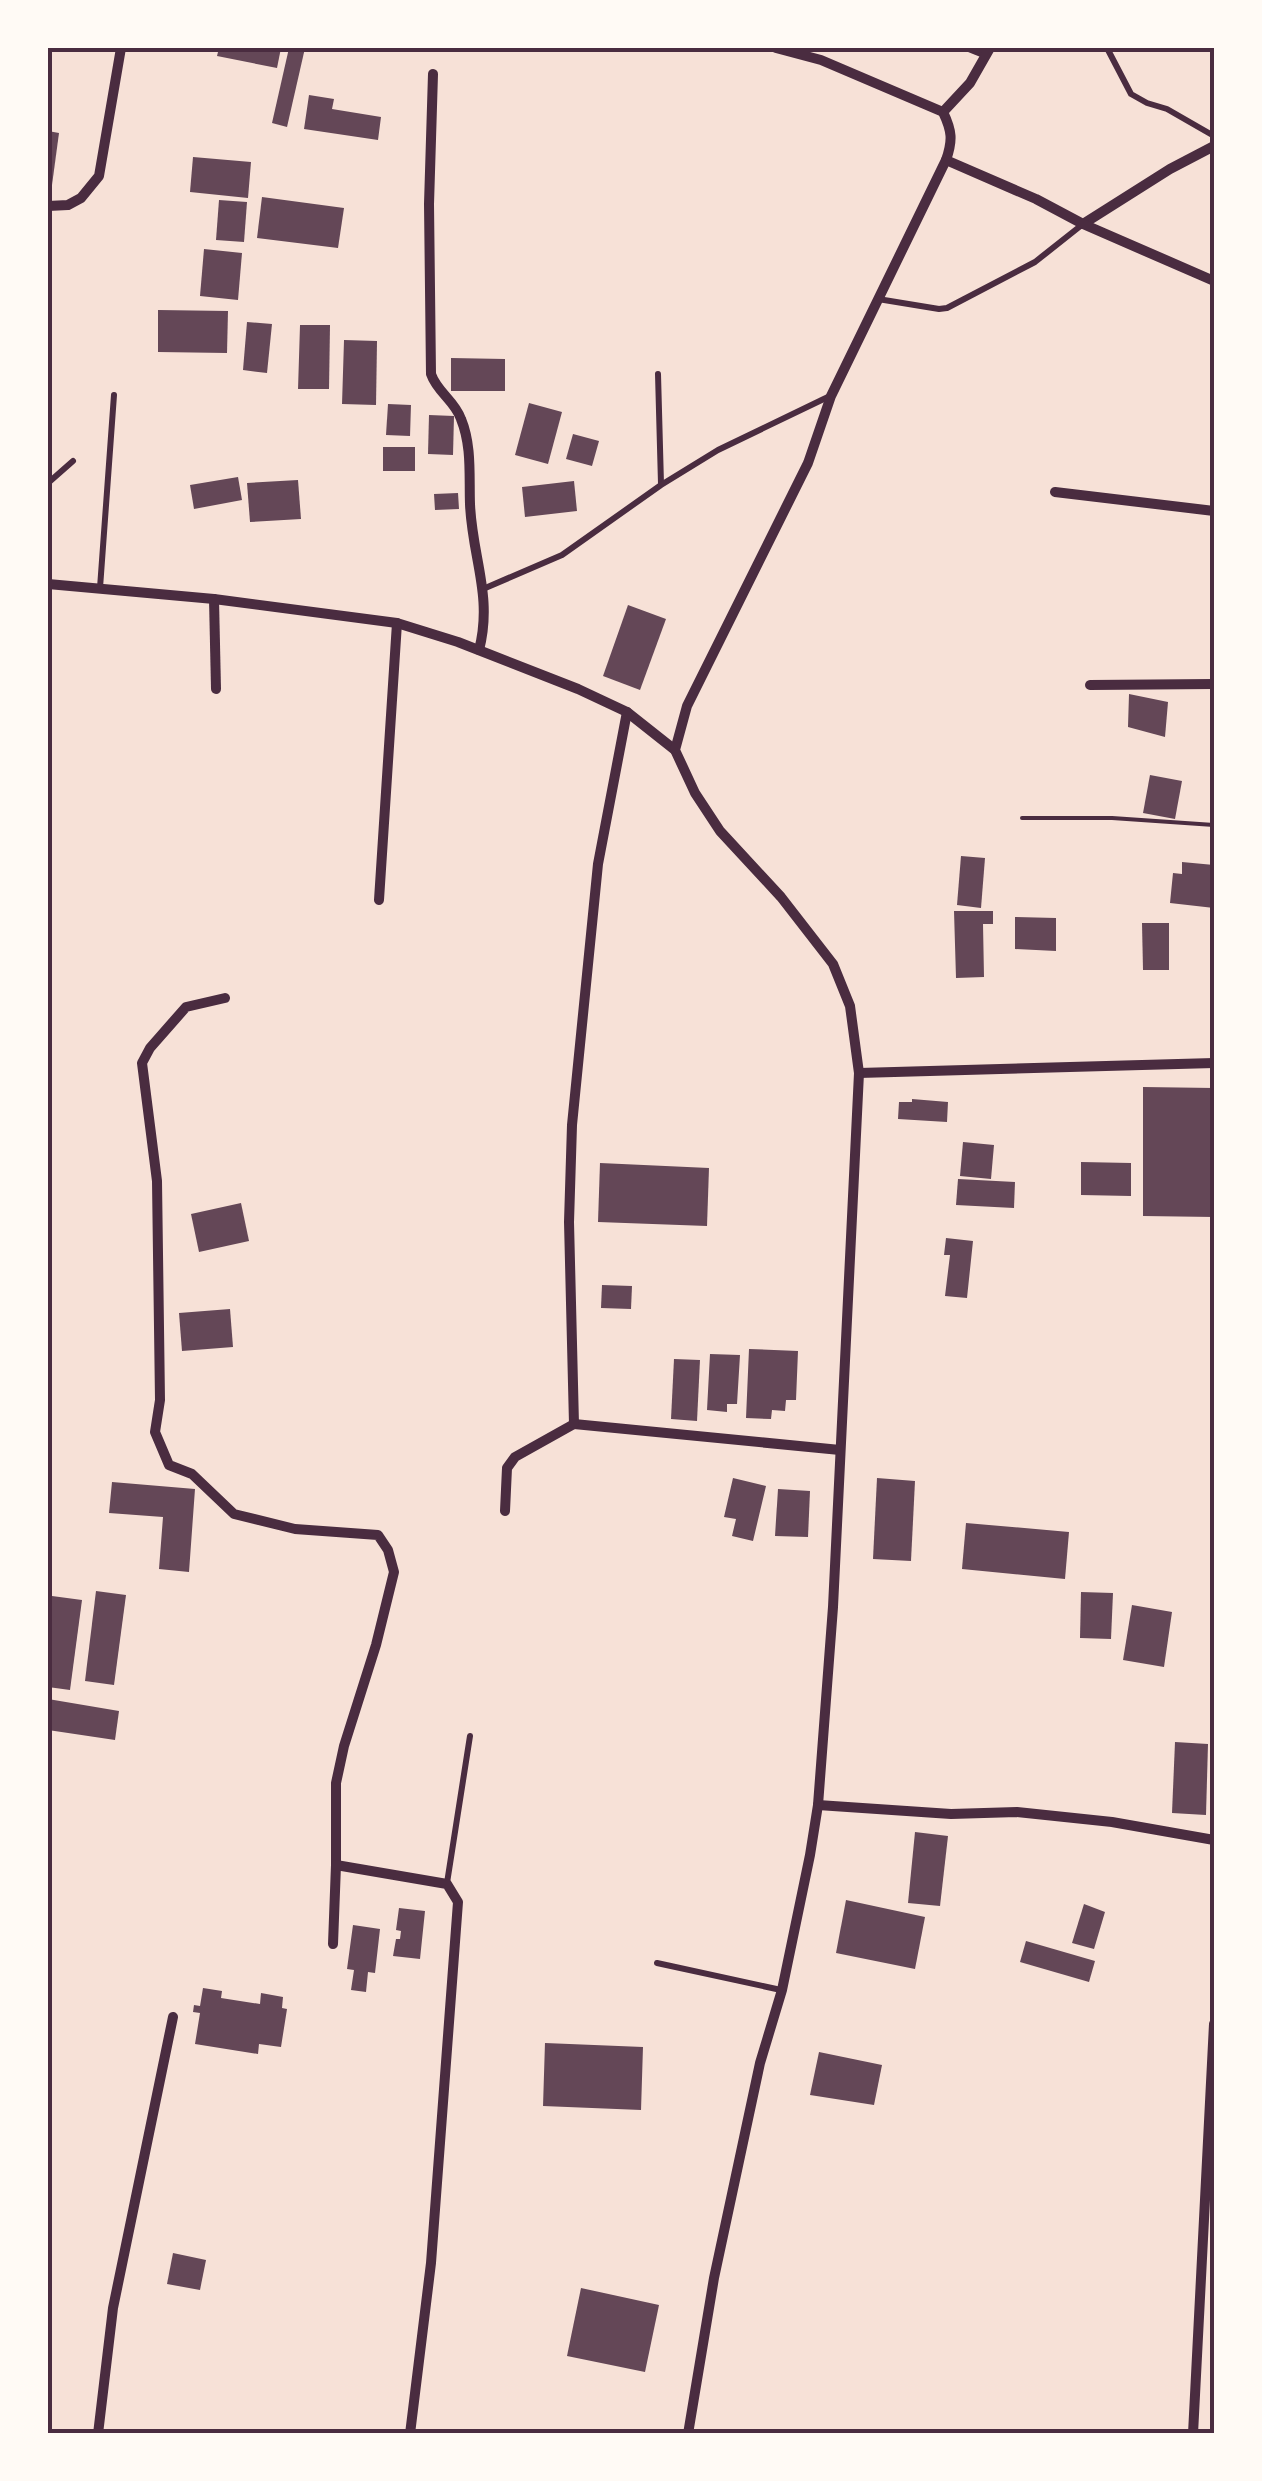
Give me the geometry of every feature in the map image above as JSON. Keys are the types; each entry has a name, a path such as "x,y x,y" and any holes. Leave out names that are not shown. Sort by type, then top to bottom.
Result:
{"street":[{"path":"48,206 68,205 100,176 121,48"},
{"path":"675,750 687,706 808,462 831,396 952,142 951,128 943,112 821,60 776,48"},
{"path":"943,112 970,83 988,52"},
{"path":"433,74 429,204 431,374 436,386 458,410 464,428 486,623 480,650"},
{"path":"1083,224 1214,146"},
{"path":"946,160 1214,281"},
{"path":"1055,492 1214,510"},
{"path":"48,584 214,599 397,623 480,650 627,712 675,750 694,793 720,831 781,897 833,964 850,1006 859,1073 818,1805 782,1990 760,2062 714,2278 688,2434"},
{"path":"214,599 216,689"},
{"path":"379,900 397,623"},
{"path":"1090,685 1214,684"},
{"path":"574,1424 569,1222 572,1126 598,864 627,712"},
{"path":"225,998 186,1007 142,1063 157,1181 160,1400 156,1432 170,1465 192,1474 234,1514 295,1529 378,1535 388,1550 394,1572 390,1592 336,1783 333,1944"},
{"path":"859,1073 1214,1064"},
{"path":"505,1511 507,1468 515,1457 574,1424 840,1450"},
{"path":"818,1805 936,1814 1017,1812 1112,1822 1214,1840"},
{"path":"336,1865 447,1884 458,1902 431,2263 410,2434"},
{"path":"98,2434 113,2308 173,2017"},
{"path":"1193,2434 1214,2024"}],"lane":[{"path":"966,48 988,52"},
{"path":"1107,48 1131,94 1214,136"},
{"path":"877,298 947,308 1035,262 1083,224"},
{"path":"658,374 661,485"},
{"path":"100,589 114,395"},
{"path":"483,588 562,555 718,450 831,396"},
{"path":"48,483 73,462"},
{"path":"447,1884 470,1736"},
{"path":"657,1963 782,1990"}],"path":[{"path":"1022,818 1112,818 1214,825"}],"building":[{"path":"219,48 281,48 277,68 217,56"},
{"path":"289,48 305,48 287,127 272,123"},
{"path":"309,95 334,99 332,109 381,117 378,140 304,129"},
{"path":"48,131 59,133 52,185 48,184"},
{"path":"193,157 251,162 248,198 190,192"},
{"path":"262,197 344,208 338,248 257,238"},
{"path":"219,200 247,202 244,242 216,240"},
{"path":"204,249 242,253 238,300 200,296"},
{"path":"158,310 228,311 227,353 158,352"},
{"path":"247,322 272,324 267,373 243,370"},
{"path":"300,325 330,325 329,389 298,389"},
{"path":"344,340 377,341 376,405 342,404"},
{"path":"451,358 505,359 505,391 451,391"},
{"path":"529,403 562,412 548,464 515,455"},
{"path":"388,404 411,405 410,436 386,435"},
{"path":"429,415 454,416 453,455 428,454"},
{"path":"573,434 599,441 592,466 566,459"},
{"path":"383,447 415,447 415,471 383,471"},
{"path":"238,477 242,500 194,509 190,485"},
{"path":"298,480 301,519 250,522 247,483"},
{"path":"574,481 577,511 525,517 522,487"},
{"path":"458,493 459,509 435,510 434,494"},
{"path":"628,605 666,619 640,690 603,676"},
{"path":"1129,694 1168,702 1165,737 1128,727"},
{"path":"1150,775 1182,781 1175,819 1143,813"},
{"path":"961,856 985,858 981,908 957,905"},
{"path":"1182,862 1214,865 1214,908 1170,903 1173,873 1182,874"},
{"path":"954,911 993,911 993,924 983,924 984,977 956,978"},
{"path":"1015,917 1056,918 1056,951 1015,949"},
{"path":"1142,923 1169,923 1169,970 1143,970"},
{"path":"1143,1087 1214,1088 1214,1217 1143,1216"},
{"path":"899,1102 948,1102 947,1122 898,1119"},
{"path":"963,1142 994,1145 991,1179 960,1176"},
{"path":"1081,1162 1131,1163 1131,1196 1081,1195"},
{"path":"600,1163 709,1168 707,1226 598,1222"},
{"path":"958,1179 1015,1182 1014,1208 956,1205"},
{"path":"241,1203 249,1241 199,1252 191,1214"},
{"path":"946,1238 973,1241 967,1298 945,1296 950,1255 944,1255"},
{"path":"602,1285 632,1286 631,1309 601,1308"},
{"path":"230,1309 233,1347 182,1351 179,1313"},
{"path":"749,1349 798,1351 796,1400 786,1400 785,1411 772,1410 771,1419 746,1418"},
{"path":"710,1354 740,1355 737,1404 727,1404 727,1412 707,1410"},
{"path":"674,1359 700,1360 697,1421 671,1419"},
{"path":"733,1478 766,1486 753,1541 732,1536 736,1519 724,1517"},
{"path":"877,1478 915,1481 911,1561 873,1559"},
{"path":"112,1482 195,1489 189,1572 159,1569 163,1517 109,1513"},
{"path":"778,1489 810,1491 808,1537 775,1536"},
{"path":"966,1523 1069,1532 1065,1579 962,1569"},
{"path":"96,1591 126,1595 114,1685 85,1681"},
{"path":"1081,1592 1113,1593 1111,1639 1080,1638"},
{"path":"52,1596 82,1600 70,1690 48,1687"},
{"path":"1132,1605 1172,1612 1164,1667 1123,1660"},
{"path":"48,1699 119,1711 115,1740 48,1730"},
{"path":"1175,1742 1208,1744 1206,1815 1172,1813"},
{"path":"915,1832 948,1836 940,1906 908,1903"},
{"path":"846,1900 925,1917 915,1969 836,1953"},
{"path":"1084,1904 1105,1912 1094,1949 1072,1943"},
{"path":"399,1908 425,1911 420,1959 393,1956 401,1931 396,1930"},
{"path":"353,1925 380,1929 375,1973 368,1972 366,1992 351,1990 354,1970 347,1969"},
{"path":"1026,1941 1095,1961 1089,1982 1020,1962"},
{"path":"203,1988 222,1991 221,1998 260,2004 261,1993 283,1997 282,2008 287,2009 281,2047 259,2044 258,2054 195,2044 200,2013 193,2012 194,2005 200,2006"},
{"path":"545,2043 643,2047 641,2110 543,2106"},
{"path":"819,2052 882,2065 874,2105 810,2095"},
{"path":"173,2253 206,2260 200,2290 167,2284"},
{"path":"581,2288 659,2305 645,2372 567,2356"}]}
